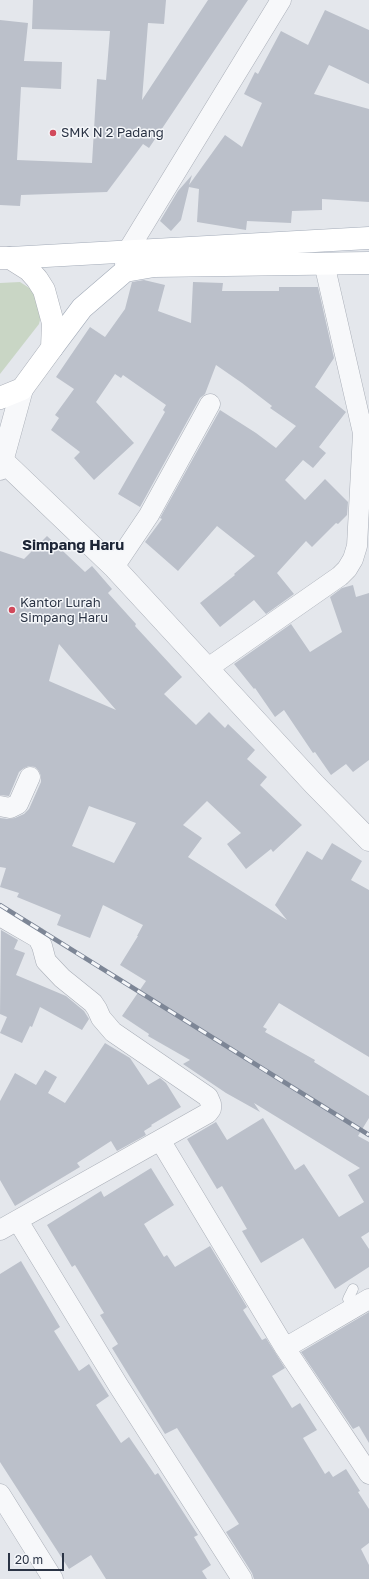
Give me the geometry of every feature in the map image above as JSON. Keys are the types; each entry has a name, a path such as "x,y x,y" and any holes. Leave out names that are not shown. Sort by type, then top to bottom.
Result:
{"main road":[{"path":"5,258 126,261 369,238"},
{"path":"5,258 29,270 44,290 53,323 52,348"},
{"path":"126,261 154,266 369,263"},
{"path":"0,398 22,389 82,308 126,261"}],"street":[{"path":"126,261 282,0"},
{"path":"208,668 340,576 347,569 355,552 363,433 324,263"},
{"path":"22,389 1,465 114,567 314,784 369,840"},
{"path":"114,567 149,515 210,404"},
{"path":"0,806 10,808 18,804 24,795 30,777"},
{"path":"0,916 38,938 46,961 62,978 93,1003 98,1009 101,1018 113,1032 208,1098 211,1104 211,1109 208,1113 0,1230"},
{"path":"160,1140 285,1348 369,1474"},
{"path":"18,1221 118,1385 242,1579"},
{"path":"285,1348 352,1309 361,1294"},
{"path":"0,1494 53,1579"}],"green space":[{"path":"20,282 34,291 41,316 39,324 0,374 0,283"}],"building":[{"path":"33,0 166,0 164,24 148,23 142,100 208,0 248,0 149,148 143,144 107,192 21,195 20,206 0,205 0,20 28,23 24,61 62,62 61,89 21,87 17,160 92,163 97,79 106,80 110,31 32,29"},
{"path":"325,10 369,30 369,84 329,65 314,94 369,109 369,202 322,199 322,210 292,211 291,223 247,221 246,230 197,222 199,189 189,187 181,220 171,231 160,221 178,191 192,175 189,185 225,135 242,147 262,103 244,94 255,72 258,74 281,31 308,45"},
{"path":"144,280 165,285 158,311 191,323 193,282 223,283 222,291 279,291 279,287 318,287 334,358 315,387 346,412 319,447 326,453 313,468 303,460 285,480 305,500 325,479 348,502 347,515 338,524 336,523 312,547 306,541 277,573 294,594 266,614 254,600 220,627 200,603 235,575 234,574 255,556 217,526 178,571 145,542 162,519 160,518 220,410 276,448 296,426 270,408 272,406 242,383 216,365 205,394 200,398 140,507 118,494 165,412 163,410 166,405 123,375 121,378 115,374 96,402 134,443 94,480 74,458 80,452 51,430 59,418 55,415 74,389 56,377 90,327 105,337 125,309 132,282"},
{"path":"47,536 85,572 92,566 112,589 108,593 136,624 135,626 182,677 164,694 196,725 209,712 225,728 228,724 255,750 247,759 267,777 260,785 302,825 273,852 271,849 246,869 227,844 241,833 207,801 183,825 202,838 188,857 287,920 275,905 307,851 322,860 332,843 362,861 351,880 369,890 369,1057 279,1003 263,1027 267,1029 265,1032 315,1060 314,1062 369,1096 369,1118 358,1136 369,1142 369,1232 361,1237 369,1249 369,1267 335,1289 303,1238 261,1263 242,1231 247,1229 222,1186 217,1189 187,1139 216,1122 227,1140 263,1118 295,1170 304,1164 339,1217 364,1202 348,1175 360,1168 254,1103 260,1112 226,1093 183,1064 190,1060 148,1036 149,1034 122,1016 146,981 120,965 143,925 103,905 90,938 57,925 61,915 17,897 19,893 0,887 6,868 0,867 0,818 15,818 24,814 29,809 41,782 39,771 35,767 29,766 19,772 9,796 0,795 0,551 24,559","holes":["59,644 116,710 49,681","89,806 136,823 114,863 72,846"]},
{"path":"353,585 356,597 369,593 369,760 353,772 346,764 331,775 315,752 313,753 284,710 275,717 255,688 254,689 234,664 291,624 310,652 342,632 330,597 342,588"},
{"path":"1,930 18,940 14,949 25,953 16,975 66,996 84,1011 89,1019 82,1030 40,1007 32,1027 30,1026 22,1043 0,1033 7,1017 0,1014"},
{"path":"105,1043 130,1058 148,1085 160,1078 166,1083 181,1107 151,1125 152,1126 144,1131 146,1135 117,1151 111,1141 77,1163 80,1167 15,1206 0,1180 0,1101 15,1073 36,1085 45,1070 57,1077 48,1093 65,1103"},
{"path":"151,1168 174,1205 144,1224 164,1257 167,1255 175,1267 210,1246 247,1307 243,1310 262,1340 266,1338 285,1368 272,1376 292,1408 300,1403 317,1430 303,1438 325,1474 329,1471 333,1477 346,1469 360,1491 358,1492 369,1509 369,1543 361,1549 369,1565 369,1579 254,1579 252,1573 226,1532 239,1524 177,1428 165,1434 112,1348 118,1344 100,1315 104,1313 75,1265 72,1267 47,1225 101,1191 104,1197"},
{"path":"21,1261 60,1327 54,1331 79,1371 89,1364 109,1396 96,1405 121,1443 129,1437 155,1475 158,1473 198,1535 194,1537 211,1565 202,1571 207,1579 106,1579 91,1555 69,1569 0,1462 0,1274"},
{"path":"369,1312 369,1443 359,1426 353,1429 301,1352"}],"railway":[{"path":"0,905 369,1135"}],"place":[{"name":"SMK N 2 Padang","path":"53,133"},
{"name":"Kantor Lurah Simpang Haru","path":"12,610"}],"district":[{"name":"Simpang Haru","path":"73,545"}]}
